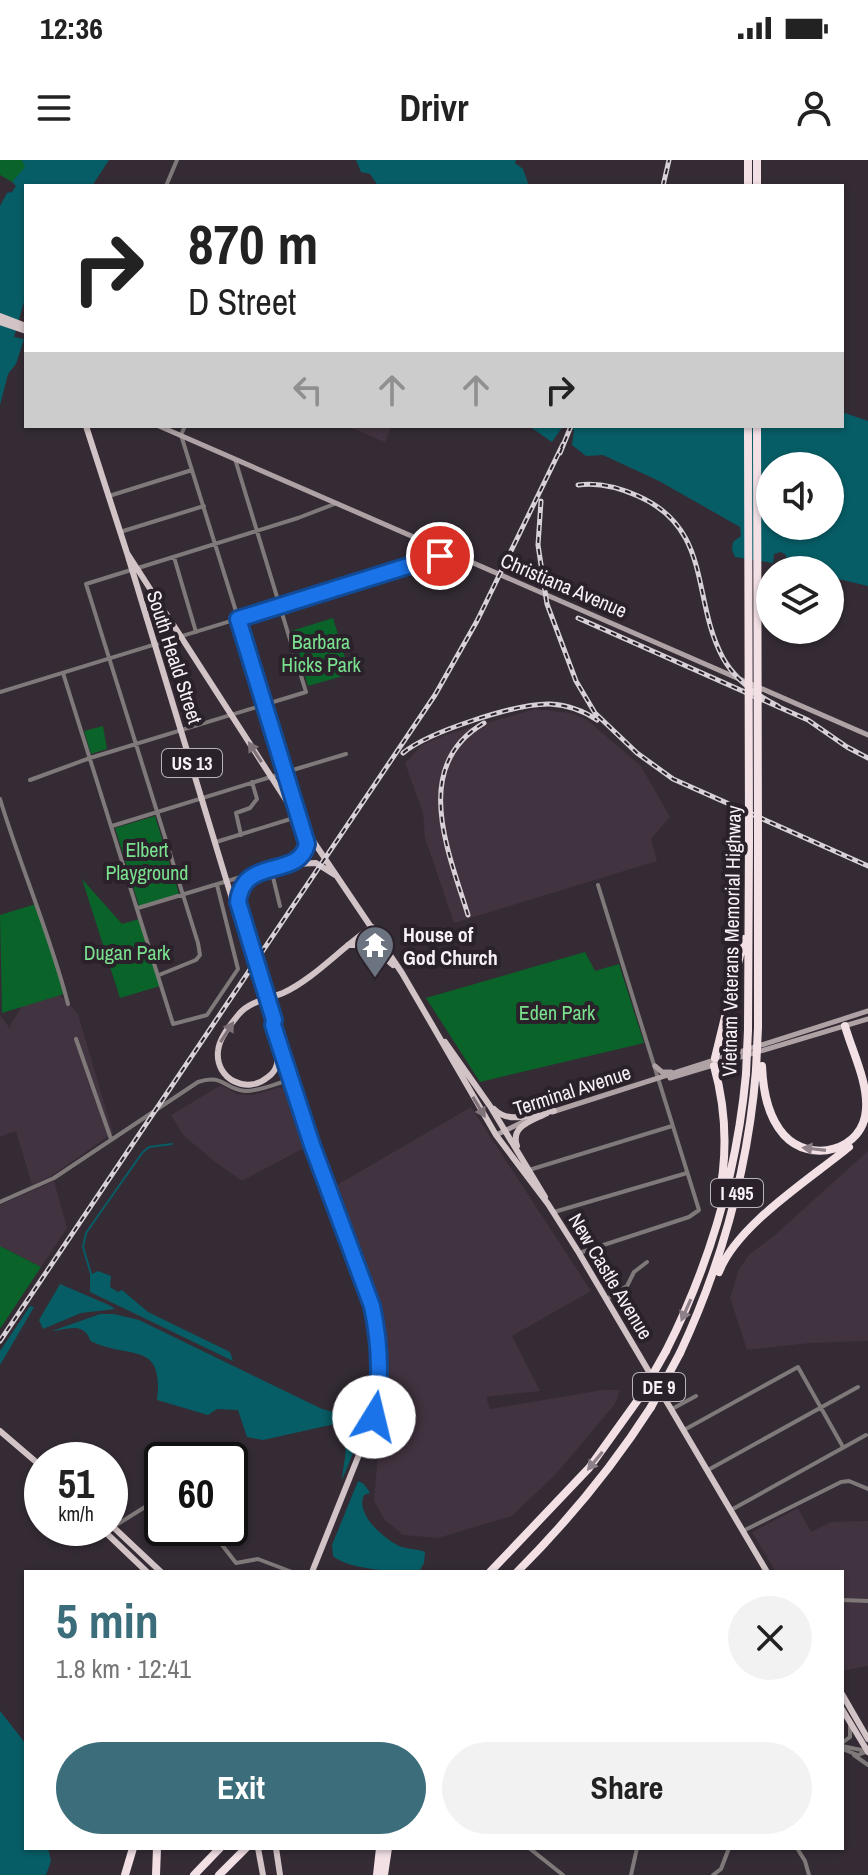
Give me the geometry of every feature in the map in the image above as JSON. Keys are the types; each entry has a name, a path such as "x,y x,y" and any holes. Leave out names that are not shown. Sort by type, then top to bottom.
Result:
{"highway":[{"path":"748,160 748,184"},
{"path":"757,160 757,184"},
{"name":"Vietnam Veterans Memorial Highway","path":"519,1570 560,1528 608,1470 651,1407 699,1312 719,1256 746,1151 759,1068 760,1026 753,840 748,428"},
{"name":"Vietnam Veterans Memorial Highway","path":"492,1570 589,1468 640,1397 666,1351 703,1269 730,1176 746,1074 748,1030 757,428"},
{"path":"703,1269 719,1198 726,1142 725,1118 714,1062 743,949 748,902"},
{"path":"759,1068 768,1108 785,1136 812,1151 842,1146 860,1129 866,1108 846,1023"},
{"path":"846,1023 868,1090"},
{"path":"699,1312 739,1238 853,1144 868,1121"},
{"path":"526,1570 544,1552 560,1528"},
{"path":"125,1875 132,1850"},
{"path":"156,1875 157,1850"},
{"path":"194,1875 218,1850"},
{"path":"219,1875 244,1850"},
{"path":"377,1875 380,1850"},
{"path":"384,1875 388,1850"}],"main road":[{"path":"0,319 24,327"},
{"name":"South Heald Street","path":"89,428 290,1080 372,1306 380,1376 374,1417 313,1570"},
{"name":"Christiana Avenue","path":"164,428 868,735"},
{"name":"New Castle Avenue","path":"134,569 402,973 496,1135 554,1212 766,1570"},
{"path":"142,605 142,598 148,594 159,604"},
{"name":"US 13","path":"259,871 296,861 305,852 307,840 297,817"},
{"path":"273,869 310,861 337,877"},
{"path":"238,911 241,888 259,871"},
{"path":"278,1042 277,1066 261,1082 249,1085 236,1083 220,1066 220,1041 242,1010 298,984 372,927"},
{"name":"DE 9","path":"341,948 357,943 370,945 402,973"},
{"name":"Terminal Avenue","path":"846,1023 868,1011"},
{"name":"Terminal Avenue","path":"496,1135 550,1112 868,1019"},
{"name":"New Castle Avenue","path":"441,1039 461,1062 490,1106 548,1204"},
{"name":"Terminal Avenue","path":"659,1079 695,1064 714,1062"},
{"path":"655,1066 668,1073 695,1064"},
{"path":"490,1106 509,1118 550,1112"},
{"path":"528,1169 515,1143 515,1135 524,1125 550,1112"},
{"path":"0,1431 24,1452"},
{"path":"128,1540 159,1570"},
{"path":"120,1546 145,1570"},
{"path":"844,1697 868,1739"},
{"path":"844,1712 868,1751"},
{"path":"258,1850 263,1875"},
{"path":"276,1850 280,1875"}],"street":[{"path":"167,184 177,160"},
{"path":"184,428 181,435 297,807 297,817 216,842"},
{"path":"30,780 90,758 306,692 234,458"},
{"path":"109,496 192,470"},
{"path":"159,975 189,965 200,955 86,584 338,503"},
{"path":"120,532 204,506"},
{"path":"0,692 429,560 448,551"},
{"path":"174,557 196,632"},
{"path":"63,673 173,1024 207,1015 238,969 217,885"},
{"path":"286,772 346,754"},
{"path":"112,826 271,777 279,774 284,764"},
{"path":"241,835 236,813 250,808 257,799 252,782"},
{"path":"0,799 15,847 39,905 68,1004"},
{"path":"273,869 280,906"},
{"path":"138,908 259,871"},
{"path":"579,1253 689,1217 699,1210 598,885"},
{"path":"76,1039 111,1139"},
{"path":"0,1202 54,1178 198,1082 219,1079 242,1091 251,1091 290,1080"},
{"path":"528,1169 672,1126"},
{"path":"554,1212 687,1173"},
{"path":"607,1299 627,1286 634,1272 647,1262"},
{"path":"684,1430 798,1367 843,1447"},
{"path":"708,1470 858,1387"},
{"path":"672,1409 696,1396"},
{"path":"731,1510 866,1435"},
{"path":"743,1531 841,1482 849,1481 868,1489"},
{"path":"223,1546 236,1563 258,1559 287,1570"},
{"path":"844,1600 868,1601"},
{"path":"844,1744 851,1732 847,1717"},
{"path":"844,1746 868,1751"},
{"path":"844,1748 868,1765"},
{"path":"849,1752 858,1755 868,1751"},
{"path":"532,1850 563,1875"},
{"path":"631,1875 637,1850"},
{"path":"713,1875 721,1869 728,1850"},
{"path":"798,1850 809,1875"}],"shaded area":[{"path":"351,428 391,428 385,442"},
{"path":"535,709 571,713 586,719 641,766 670,817 651,839 657,861 454,923 425,838 423,813 405,763 422,745 445,735"},
{"path":"54,988 78,1014 113,1133 51,1176 32,1185 16,1131 0,1137 0,1015 11,1030 10,1025 29,996"},
{"path":"221,1085 237,1094 252,1095 281,1087 286,1091 304,1148 242,1181 214,1161 183,1135 171,1115"},
{"path":"471,1107 591,1291 512,1336 540,1391 486,1397 490,1409 602,1390 620,1390 615,1404 556,1474 512,1516 438,1538 403,1535 384,1519 374,1501 387,1345 369,1276 337,1185"},
{"path":"868,1151 868,1341 747,1350 730,1298 739,1269 749,1255"},
{"path":"54,1181 67,1228 41,1267 0,1246 0,1205"},
{"path":"798,1508 811,1532 831,1522 868,1521 868,1666 844,1671 844,1570 775,1570 752,1532"}],"green space":[{"path":"0,160 22,160 26,167 12,182 0,175"},
{"name":"Barbara Hicks Park","path":"333,618 350,674 308,686 291,631"},
{"path":"103,726 107,749 91,754 84,731"},
{"name":"Elbert Playground","path":"155,816 179,894 139,906 115,828"},
{"name":"Dugan Park","path":"82,879 122,924 139,919 160,986 120,998"},
{"path":"36,904 64,994 2,1013 0,915"},
{"name":"Eden Park","path":"585,952 595,971 619,964 644,1043 480,1082 426,998"},
{"path":"0,1246 41,1267 0,1329"}],"water":[{"path":"22,160 109,160 93,184 24,184 24,302 14,337 24,339 16,364 8,374 0,405 0,206 7,193 16,186 12,182 25,167"},
{"path":"356,160 516,160 528,184 377,184 370,174 361,172"},
{"path":"844,413 868,421 868,586 844,580 844,556 786,556 781,552 774,556 756,556 756,560 735,557 733,542 741,536 740,527 659,481 603,455 586,456 572,445 574,430 570,428 844,428"},
{"path":"532,428 563,428 552,442"},
{"path":"98,1271 111,1276 110,1287 118,1292 122,1290 148,1312 230,1352 233,1361 90,1292 90,1275"},
{"path":"60,1284 115,1309 81,1313 43,1329 39,1320"},
{"path":"30,1306 34,1307 0,1365 0,1351"},
{"path":"100,1314 139,1320 322,1409 349,1416 353,1420 263,1440 247,1437 238,1410 217,1409 208,1415 157,1400 156,1369 143,1356 95,1343 80,1329 52,1331"},
{"path":"359,1427 359,1439 342,1480 346,1449 341,1430"},
{"path":"358,1481 370,1493 364,1495 362,1502 372,1525 399,1546 425,1552 424,1563 420,1570 362,1567 333,1556 332,1545"},
{"path":"0,1711 24,1741 24,1850 48,1850 51,1861 46,1875 0,1875"}],"waterway":[{"path":"91,1274 83,1247 86,1233 142,1153 149,1147 172,1144"}],"railway":[{"path":"663,184 669,160"},
{"path":"560,453 570,428"},
{"path":"0,1341 435,695 477,621 563,444"},
{"path":"578,485 601,485 631,493 662,510 678,527 697,567 713,635 723,658 747,686 778,706"},
{"path":"541,501 538,545 547,604 576,681 595,713 637,753 673,779 868,866"},
{"path":"578,618 808,720 868,758"},
{"path":"403,753 452,728 517,708 550,704 581,711 597,720"},
{"path":"468,915 445,838 441,786 448,762 461,741 484,723"}],"place":[{"name":"House of God Church","path":"375,979"}],"route":[{"path":"374,1417 380,1376 372,1306 310,1140 238,902 241,888 250,877 259,871 296,861 305,852 307,844 238,619 440,556"}]}
